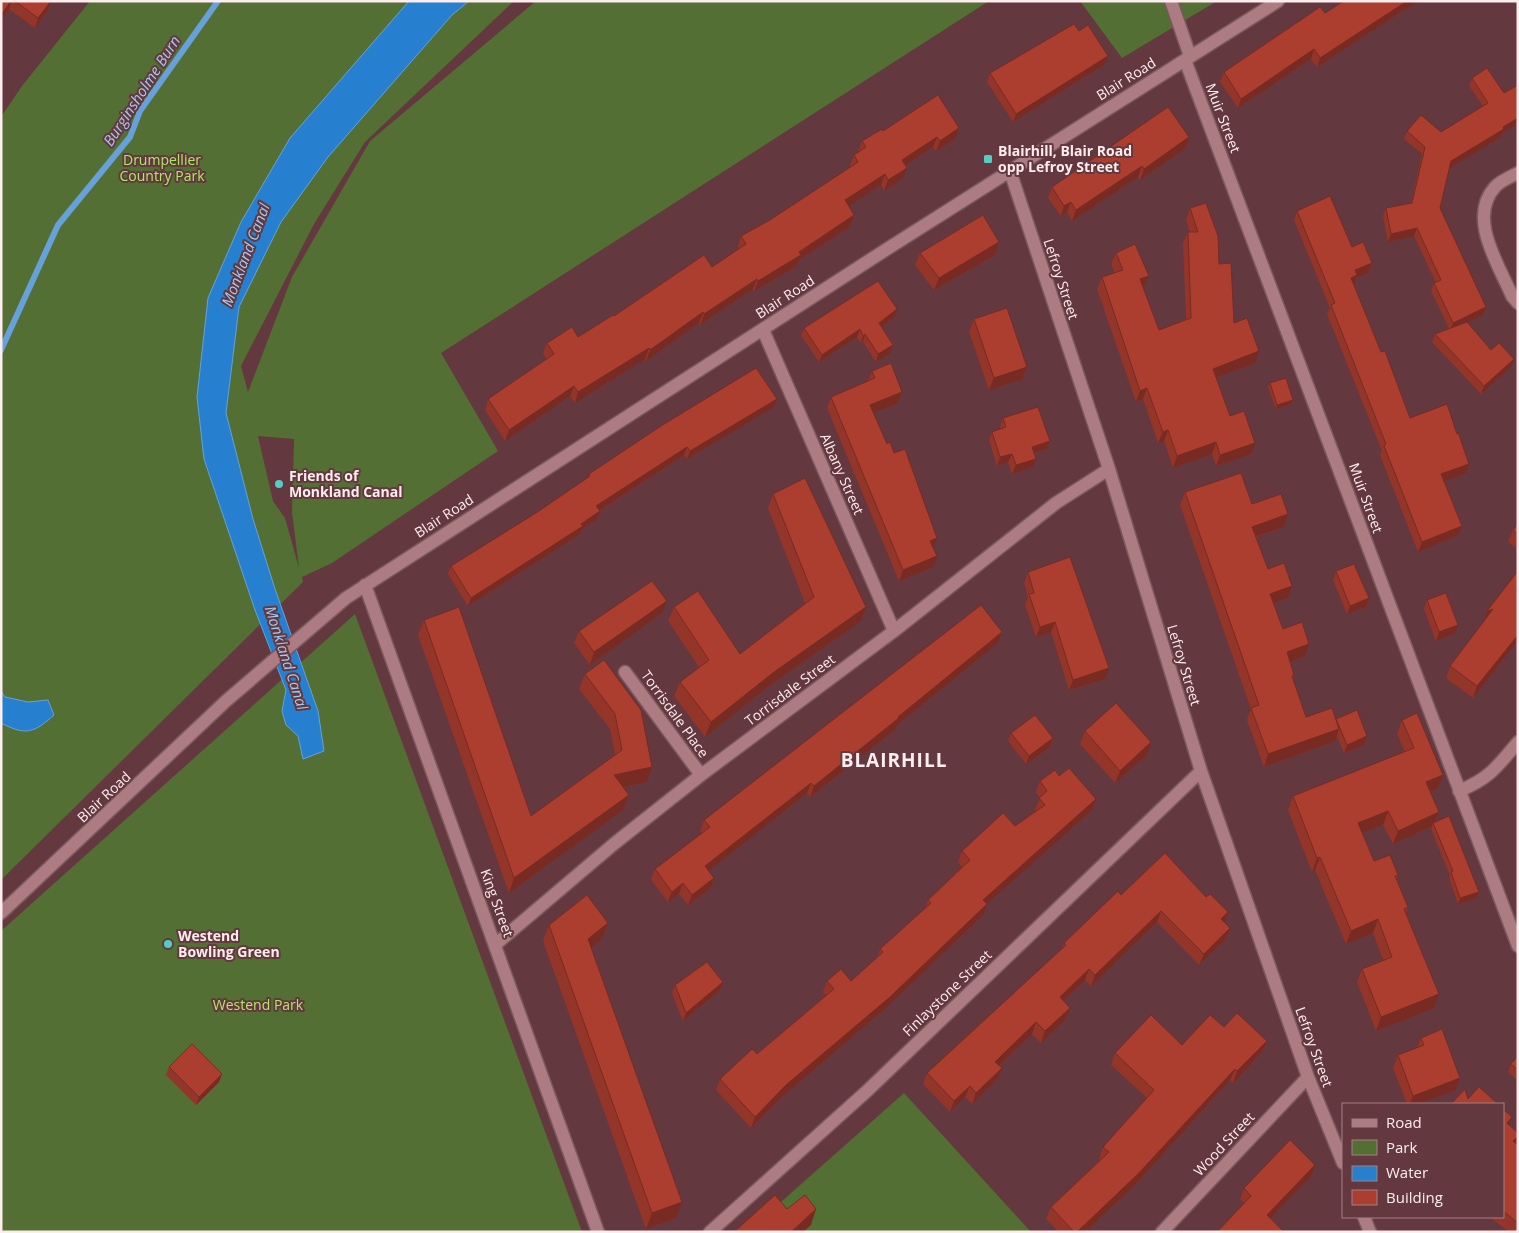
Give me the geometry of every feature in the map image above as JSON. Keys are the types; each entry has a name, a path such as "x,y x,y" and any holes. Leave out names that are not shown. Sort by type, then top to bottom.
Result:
{"street":[{"name":"Muir Street","path":"1171,1 1188,58 1518,946"},
{"name":"Blair Road","path":"1,913 312,624 365,585 1278,1"},
{"name":"Lefroy Street","path":"1010,171 1109,469 1200,771 1308,1077 1342,1161"},
{"path":"1518,172 1496,185 1488,196 1484,210 1484,227 1512,296 1518,303"},
{"name":"Albany Street","path":"763,330 894,630"},
{"name":"Torrisdale Street","path":"496,944 615,843 700,775 894,630 1056,503 1109,469"},
{"name":"King Street","path":"365,585 496,944 598,1232"},
{"name":"Torrisdale Place","path":"625,672 700,775"},
{"path":"1459,791 1481,781 1492,773 1518,742"},
{"name":"Finlaystone Street","path":"710,1232 867,1091 1200,771"},
{"name":"Wood Street","path":"1162,1232 1308,1077"},
{"path":"1364,1218 1370,1232"}],"green space":[{"name":"Drumpellier Country Park","path":"90,1 514,1 365,142 314,224 241,366 248,392 292,277 370,141 536,1 989,1 441,353 498,451 332,563 302,577 303,582 1,880 1,117 22,86","holes":["258,436 294,439 292,512 299,568 285,518 273,501"]},
{"path":"1080,1 1217,1 1122,58"},
{"name":"Westend Park","path":"355,614 582,1232 1,1232 1,931"},
{"path":"904,1093 1031,1232 793,1232 773,1209"}],"water":[{"name":"Monkland Canal","path":"409,1 469,1 452,15 328,157 281,222 239,307 226,413 253,519 275,589 318,711 324,751 303,759 298,736 286,725 282,711 286,690 255,610 204,459 197,397 208,298 241,222 290,138"},
{"path":"1,691 5,697 28,702 48,700 54,715 41,726 29,731 17,730 1,723"}],"building":[{"path":"1,1 11,1 1,15"},
{"path":"15,1 51,1 38,18"},
{"path":"1344,1 1407,1 1320,58 1314,49 1241,99 1224,72 1320,7 1325,13"},
{"path":"1074,24 1079,31 1088,25 1108,56 1016,114 990,73"},
{"path":"1487,68 1504,93 1518,85 1518,118 1503,127 1504,129 1451,161 1440,208 1486,307 1453,323 1434,283 1441,280 1417,228 1391,234 1386,208 1412,203 1425,147 1407,131 1421,115 1441,132 1488,103 1472,78"},
{"path":"938,95 959,128 940,141 937,137 902,160 907,168 888,180 885,174 845,200 854,215 799,252 801,255 758,281 757,279 704,314 703,312 650,350 649,348 578,392 574,386 509,430 488,399 554,354 547,343 572,327 578,337 614,316 704,255 712,267 746,244 741,236 770,220 858,162 854,155 866,147 862,141 882,129 883,131"},
{"path":"1168,107 1189,137 1144,169 1142,166 1076,210 1071,202 1064,206 1052,187"},
{"path":"1330,196 1352,247 1363,242 1372,263 1355,270 1357,275 1351,278 1381,352 1385,351 1410,418 1447,404 1469,464 1441,474 1462,526 1422,542 1384,446 1386,444 1331,305 1335,303 1297,211"},
{"path":"1206,203 1218,236 1219,264 1231,263 1234,323 1247,318 1259,351 1213,369 1230,416 1244,411 1255,443 1220,455 1216,442 1177,456 1168,430 1163,432 1147,388 1140,391 1102,277 1123,270 1116,253 1135,244 1149,276 1140,279 1159,330 1191,318 1188,232 1198,232 1190,208"},
{"path":"983,215 999,242 939,278 920,253"},
{"path":"878,281 897,309 879,323 893,345 878,354 865,334 863,336 860,329 822,355 804,328"},
{"path":"1007,308 1027,367 994,378 974,319"},
{"path":"1467,322 1491,350 1499,343 1514,359 1484,386 1435,334"},
{"path":"891,363 902,392 870,405 887,444 890,442 894,453 905,449 937,538 930,541 937,556 903,570 831,397 875,378 872,371"},
{"path":"756,368 777,399 690,451 687,447 596,506 600,511 581,524 583,526 471,598 451,566 539,511 590,476 589,474 661,426"},
{"path":"1286,378 1293,400 1277,405 1270,383"},
{"path":"1038,407 1050,441 1032,447 1036,459 1016,465 1012,454 1000,457 992,432 1006,427 1003,418"},
{"path":"1241,473 1252,504 1281,494 1288,514 1252,527 1268,569 1284,563 1292,586 1270,594 1283,629 1302,622 1309,644 1287,652 1294,675 1292,676 1306,717 1332,708 1339,729 1268,754 1251,708 1259,705 1185,492"},
{"path":"805,478 866,607 774,672 711,722 680,682 709,660 674,607 698,591 740,654 814,597 773,494"},
{"path":"1518,524 1518,534 1513,530"},
{"path":"1070,557 1109,668 1073,680 1055,622 1040,627 1029,594 1034,593 1028,572"},
{"path":"1354,564 1369,598 1350,606 1336,571"},
{"path":"1518,571 1518,635 1477,686 1450,666 1493,609 1487,611"},
{"path":"652,581 667,601 594,652 579,631"},
{"path":"1446,593 1458,625 1439,632 1427,600"},
{"path":"981,605 1002,632 814,786 811,783 705,866 714,878 692,895 683,883 672,892 655,869 710,827 704,820"},
{"path":"459,607 531,816 622,750 615,714 585,674 604,660 641,710 652,767 614,775 629,795 514,878 424,620"},
{"path":"1116,703 1151,742 1120,771 1085,731"},
{"path":"1357,710 1367,736 1347,745 1336,719"},
{"path":"1417,713 1443,775 1426,782 1439,812 1398,831 1388,811 1358,823 1374,861 1390,855 1398,875 1395,876 1408,907 1404,909 1439,994 1381,1017 1362,969 1392,957 1378,919 1351,931 1320,857 1317,858 1293,796 1414,748 1402,720"},
{"path":"1035,715 1053,738 1029,756 1011,733"},
{"path":"1069,768 1096,799 983,900 987,904 890,997 786,1085 755,1117 720,1079 752,1049 757,1054 834,989 827,981 841,969 851,981 883,952 880,949 931,903 928,900 970,860 962,851 1003,813 1015,826 1045,805 1039,798 1047,791 1040,781 1055,770 1059,776"},
{"path":"1449,816 1479,892 1460,898 1451,872 1453,871 1433,823"},
{"path":"1165,853 1206,897 1210,894 1228,912 1221,919 1230,928 1204,954 1161,911 1095,975 1089,969 1060,997 1070,1008 1045,1031 1036,1022 995,1062 1002,1068 976,1093 970,1086 954,1101 927,1073 1066,945 1064,943 1118,891 1121,895"},
{"path":"587,895 608,923 588,939 682,1202 652,1213 549,925"},
{"path":"707,962 723,982 686,1013 675,985"},
{"path":"1237,1013 1267,1041 1237,1071 1235,1069 1138,1174 1077,1232 1074,1232 1051,1207 1109,1152 1103,1147 1154,1090 1115,1053 1151,1015 1182,1045 1210,1015 1224,1027"},
{"path":"1442,1029 1460,1078 1413,1096 1398,1055 1424,1045 1421,1038"},
{"path":"192,1044 222,1074 199,1097 169,1067"},
{"path":"1518,1056 1518,1070 1511,1064"},
{"path":"1479,1087 1497,1103 1452,1103 1465,1089 1468,1099"},
{"path":"1504,1110 1512,1117 1507,1123 1518,1133 1518,1136 1513,1141 1518,1145 1518,1223 1504,1212"},
{"path":"1290,1140 1315,1165 1267,1215 1284,1232 1217,1232 1251,1196 1244,1188"},
{"path":"775,1195 787,1209 805,1195 816,1209 791,1232 734,1232"}],"waterway":[{"name":"Burginsholme Burn","path":"1,350 58,225 130,137 140,111 218,1"}],"place":[{"name":"Blairhill, Blair Road opp Lefroy Street","path":"988,159"},
{"name":"Friends of Monkland Canal","path":"279,484"},
{"name":"Westend Bowling Green","path":"168,944"}],"district":[{"name":"BLAIRHILL","path":"894,760"}]}
